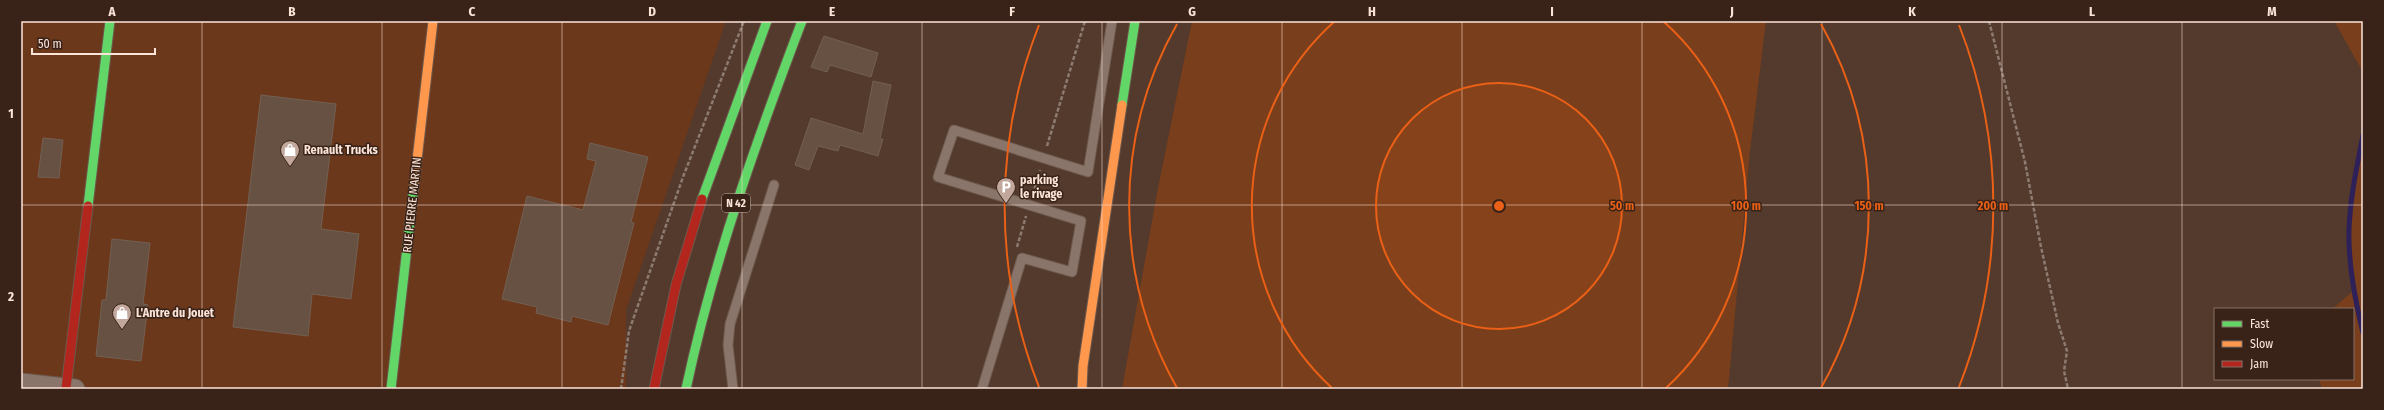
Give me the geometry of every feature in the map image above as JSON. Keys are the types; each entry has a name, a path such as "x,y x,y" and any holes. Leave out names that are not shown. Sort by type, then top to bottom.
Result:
{"main road":[{"path":"70,388 110,21"},
{"name":"RUE PIERRE MARTIN","path":"391,389 433,21"},
{"name":"N 42","path":"654,389 671,306 690,238 717,157 767,21"},
{"name":"N 42","path":"686,389 702,316 717,260 759,136 802,21"},
{"path":"1082,389 1083,366 1135,21"}],"street":[{"path":"1077,389 1083,366"},
{"path":"21,383 70,388"}],"lane":[{"path":"982,389 1022,258 1072,272 1081,221 938,177 954,130 1088,172 1112,21"},
{"path":"733,389 728,345 730,324 774,185"}],"path":[{"path":"621,389 630,331 683,177 744,21"},
{"path":"1989,21 2025,162 2044,262 2058,323 2067,350 2064,370 2068,389"}],"shaded area":[{"path":"21,21 726,21 626,310 626,389 21,389"},
{"path":"1192,21 1766,21 1750,151 1728,389 1122,389 1158,188"},
{"path":"2334,21 2363,21 2363,72"},
{"path":"2363,135 2363,389 2322,389 2319,380 2354,380 2354,308 2333,308 2353,291 2349,231 2351,199"}],"building":[{"path":"824,36 878,53 871,77 830,65 827,72 811,67"},
{"path":"873,81 891,85 880,139 883,139 878,156 840,145 838,151 818,146 809,170 795,165 811,118 863,134"},
{"name":"Renault Trucks","path":"261,95 336,104 321,229 359,234 351,299 312,294 308,336 233,327"},
{"path":"43,138 63,140 59,178 38,177"},
{"path":"590,143 648,157 631,222 634,223 608,325 572,316 571,322 536,313 537,307 502,299 527,196 583,210 596,161 587,159"},
{"name":"L'Antre du Jouet","path":"112,239 150,243 143,304 148,305 141,361 96,356 102,300 106,300"}],"waterway":[{"path":"2363,135 2352,194 2349,230 2353,282 2363,333"}],"traffic: fast":[{"path":"88,206 110,21"},
{"path":"702,199 767,21"},
{"path":"686,389 722,249 752,157 802,21"},
{"path":"1122,105 1135,21"},
{"path":"391,389 414,186"}],"traffic: slow":[{"path":"414,186 433,21"},
{"path":"1082,389 1083,366 1122,105"}],"traffic: jam":[{"path":"654,389 676,285 702,199"},
{"path":"66,388 88,206"}],"place":[{"name":"Renault Trucks","path":"290,167"},
{"name":"parking le rivage","path":"1006,204"},
{"name":"L'Antre du Jouet","path":"122,330"}]}
